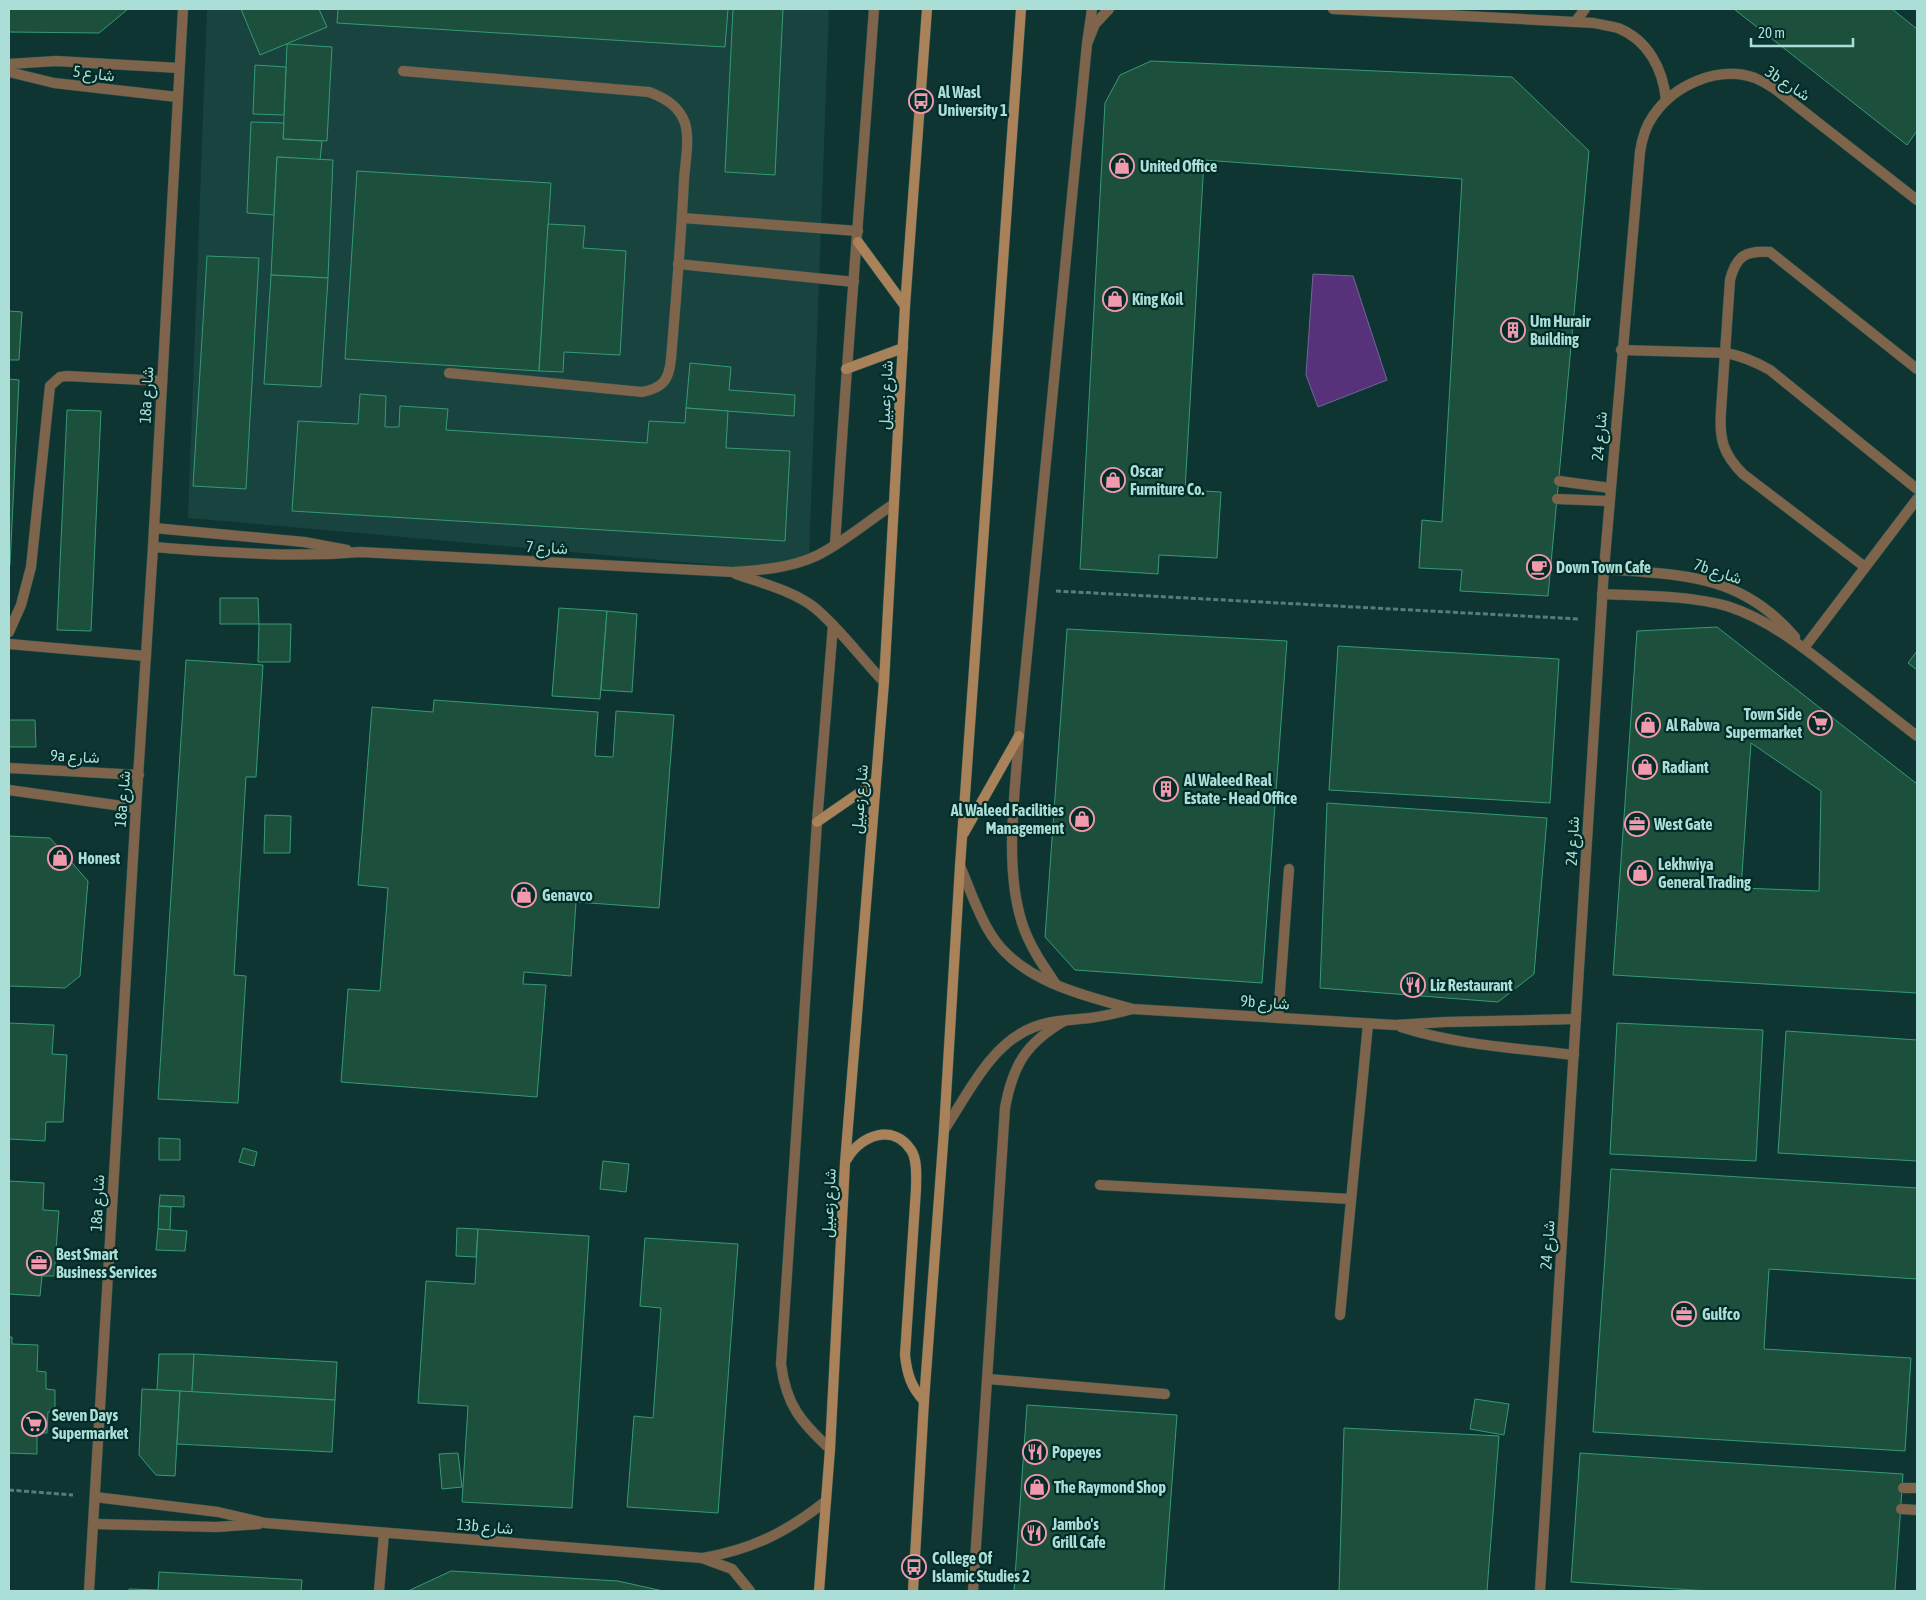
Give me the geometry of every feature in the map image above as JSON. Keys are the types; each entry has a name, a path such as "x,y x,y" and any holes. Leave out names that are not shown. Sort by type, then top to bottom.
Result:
{"main road":[{"name":"شارع زعبيل","path":"819,1591 830,1449 845,1163 884,682 905,306 927,9"},
{"path":"913,1591 960,866 1022,9"},
{"path":"858,236 905,306"},
{"path":"846,369 903,348"},
{"path":"963,836 1019,736"},
{"path":"817,822 875,782"},
{"path":"845,1163 852,1150 865,1139 882,1134 900,1138 912,1151 916,1169 916,1189 905,1355 909,1380 915,1391 924,1401"}],"street":[{"name":"18a شارع","path":"89,1591 153,547 183,9"},
{"path":"835,545 846,369 858,236 874,9"},
{"path":"1055,983 1033,951 1022,923 1015,888 1012,846 1019,736 1092,9"},
{"path":"1087,44 1095,24 1109,9"},
{"path":"1332,9 1594,23 1618,28 1639,41 1656,60 1664,82 1666,100"},
{"path":"1575,22 1585,9"},
{"name":"شارع 5","path":"9,64 56,61 179,68"},
{"name":"شارع 5","path":"9,72 54,83 177,97"},
{"path":"403,72 649,92 665,98 678,109 685,124 686,141 682,218 670,372 664,382 654,390 642,392 449,373"},
{"name":"3b شارع","path":"1666,100 1684,87 1706,77 1730,74 1754,78 1775,89 1917,200"},
{"name":"شارع 24","path":"1540,1591 1600,620 1621,350 1640,152 1644,133 1652,116 1666,100"},
{"path":"682,218 858,236"},
{"path":"1865,567 1743,474 1730,461 1723,445 1720,428 1730,280 1733,266 1743,255 1756,251 1770,252 1917,369"},
{"path":"678,264 854,282"},
{"path":"1621,350 1726,353 1742,356 1770,370 1917,489"},
{"path":"9,632 21,604 31,567 50,386 60,377 67,376 162,381"},
{"path":"1559,481 1610,488"},
{"path":"1557,499 1609,502"},
{"path":"1804,648 1917,499"},
{"name":"شارع 7","path":"154,528 304,542 360,552 733,572 775,569 816,556 894,504"},
{"name":"شارع 7","path":"153,547 280,555 326,555 360,552"},
{"name":"7b شارع","path":"1604,568 1688,576 1724,585 1759,604 1776,617 1804,648"},
{"name":"شارع 7","path":"733,572 784,591 813,607 884,682"},
{"name":"7b شارع","path":"1602,594 1690,599 1718,604 1744,613 1765,623 1804,648 1917,736"},
{"path":"830,1449 804,1424 796,1412 783,1381 780,1364 832,625"},
{"path":"9,644 146,656"},
{"name":"9a شارع","path":"9,768 139,774"},
{"path":"9,790 136,808"},
{"name":"9b شارع","path":"960,866 979,912 992,937 1011,958 1033,974 1133,1009 1396,1025 1576,1019"},
{"path":"1278,1018 1289,869"},
{"name":"9b شارع","path":"944,1130 999,1049 1015,1036 1034,1027 1067,1020 1105,1016 1133,1009"},
{"path":"973,1591 1005,1108 1009,1085 1018,1064 1032,1045 1049,1030 1067,1020"},
{"path":"1340,1314 1368,1024"},
{"name":"9b شارع","path":"1396,1025 1429,1035 1460,1041 1574,1055"},
{"path":"1100,1186 1351,1199"},
{"path":"988,1380 1166,1394"},
{"path":"1903,1488 1917,1488"},
{"name":"13b شارع","path":"95,1497 218,1512 265,1523 702,1558 730,1553 781,1533 805,1518 826,1501"},
{"path":"1901,1509 1917,1510"},
{"name":"13b شارع","path":"94,1524 216,1527 265,1523"},
{"path":"379,1591 384,1533"},
{"name":"13b شارع","path":"702,1558 732,1569 750,1591"}],"path":[{"path":"1033,590 1600,620"},
{"path":"9,1490 95,1497"}],"shaded area":[{"path":"207,9 829,9 809,556 751,568 188,518"},
{"path":"1313,274 1353,276 1387,380 1318,407 1306,375"}],"building":[{"path":"9,9 128,9 99,33 9,32"},
{"path":"241,9 319,9 327,27 260,55"},
{"path":"338,9 728,9 725,47 337,23"},
{"path":"733,9 783,9 775,175 725,172"},
{"path":"1734,9 1892,9 1917,29 1917,131 1907,145"},
{"path":"287,44 332,47 327,141 283,139"},
{"name":"Um Hurair Building","path":"1151,61 1512,77 1589,151 1548,596 1460,591 1462,570 1419,568 1422,520 1442,522 1462,179 1204,160 1185,490 1221,492 1217,558 1159,555 1158,574 1080,569 1105,103 1120,75"},
{"path":"255,65 286,67 284,115 253,114"},
{"path":"251,122 284,123 283,139 322,141 320,160 277,157 274,215 247,213"},
{"path":"277,157 333,160 328,278 271,275"},
{"path":"357,171 551,183 539,371 345,359"},
{"path":"548,224 585,226 583,248 626,251 620,355 564,352 563,372 539,371"},
{"path":"207,256 259,258 246,489 193,486"},
{"path":"271,275 328,278 321,387 264,384"},
{"path":"9,311 22,312 19,360 9,360"},
{"path":"690,363 731,367 729,390 795,395 794,416 686,408"},
{"path":"9,379 19,380 10,565 9,565"},
{"path":"360,394 386,396 385,427 399,427 400,406 448,409 446,430 647,443 649,421 685,423 686,408 728,411 726,448 790,451 785,541 292,511 298,421 358,424"},
{"path":"67,410 101,411 91,631 57,630"},
{"path":"220,598 258,598 259,624 220,624"},
{"path":"559,608 607,611 600,699 552,696"},
{"path":"607,611 637,614 632,692 601,690"},
{"path":"259,624 291,624 290,662 258,662"},
{"path":"1717,627 1917,784 1917,993 1613,975 1637,631","holes":["1751,743 1821,791 1819,891 1741,888"]},
{"name":"Al Waleed Real Estate - Head Office","path":"1067,629 1287,641 1262,983 1075,970 1045,937"},
{"path":"1338,646 1559,659 1550,803 1329,790"},
{"path":"1917,651 1917,670 1908,663"},
{"path":"186,660 263,665 256,777 246,777 234,975 246,976 238,1103 158,1099"},
{"name":"Genavco","path":"434,700 598,712 595,756 613,757 616,711 674,715 659,908 576,902 571,976 524,972 523,984 546,985 537,1097 341,1082 348,989 380,991 388,888 358,885 372,707 433,712"},
{"path":"9,720 35,720 36,747 9,747"},
{"path":"1327,803 1547,818 1534,974 1498,1002 1320,988"},
{"path":"265,815 291,816 290,853 264,853"},
{"path":"9,836 50,838 88,881 80,976 65,988 9,986"},
{"path":"9,1023 54,1025 52,1054 67,1055 63,1122 46,1122 45,1141 9,1139"},
{"path":"1617,1023 1763,1030 1756,1161 1610,1154"},
{"path":"1786,1031 1917,1040 1917,1161 1778,1153"},
{"path":"159,1138 180,1139 180,1160 159,1160"},
{"path":"243,1148 257,1152 254,1166 239,1162"},
{"path":"603,1161 629,1164 626,1192 600,1189"},
{"name":"Gulfco","path":"1611,1169 1917,1188 1917,1279 1769,1269 1764,1349 1911,1358 1905,1451 1593,1432"},
{"path":"9,1181 44,1183 43,1210 59,1211 54,1276 42,1276 40,1296 9,1294"},
{"path":"160,1195 184,1196 184,1207 159,1206"},
{"path":"159,1206 171,1207 170,1230 158,1229"},
{"path":"457,1228 478,1229 476,1257 456,1256"},
{"path":"158,1229 187,1231 185,1251 156,1250"},
{"path":"478,1229 589,1236 572,1508 462,1502 468,1406 418,1403 426,1281 475,1284"},
{"path":"645,1238 738,1244 718,1513 627,1507 634,1416 653,1418 661,1308 640,1306"},
{"path":"9,1337 12,1337 12,1344 38,1345 37,1371 46,1372 46,1389 55,1390 55,1412 48,1412 47,1433 37,1433 37,1454 9,1453"},
{"path":"159,1354 194,1354 192,1392 157,1390"},
{"path":"194,1354 337,1362 335,1400 192,1392"},
{"path":"142,1389 180,1391 175,1476 156,1475 139,1455"},
{"path":"180,1391 335,1400 332,1452 177,1444"},
{"path":"1475,1399 1509,1404 1504,1435 1470,1429"},
{"path":"1027,1405 1177,1415 1164,1591 1014,1591"},
{"path":"1344,1428 1499,1436 1487,1591 1339,1591"},
{"path":"458,1453 462,1487 442,1489 439,1454"},
{"path":"1580,1453 1903,1474 1895,1591 1708,1591 1571,1582"},
{"path":"451,1571 618,1581 663,1591 408,1591"},
{"path":"159,1572 302,1580 301,1591 129,1591 129,1589 158,1590"}],"place":[{"name":"Al Wasl University 1","path":"921,101"},
{"name":"United Office","path":"1122,166"},
{"name":"King Koil","path":"1115,299"},
{"name":"Um Hurair Building","path":"1513,330"},
{"name":"Oscar Furniture Co.","path":"1113,480"},
{"name":"Down Town Cafe","path":"1539,567"},
{"name":"Town Side Supermarket","path":"1820,723"},
{"name":"Al Rabwa","path":"1648,725"},
{"name":"Radiant","path":"1645,767"},
{"name":"Al Waleed Real Estate - Head Office","path":"1166,789"},
{"name":"Al Waleed Facilities Management","path":"1082,819"},
{"name":"West Gate","path":"1637,824"},
{"name":"Honest","path":"60,858"},
{"name":"Lekhwiya General Trading","path":"1640,873"},
{"name":"Genavco","path":"524,895"},
{"name":"Liz Restaurant","path":"1413,985"},
{"name":"Best Smart Business Services","path":"39,1263"},
{"name":"Gulfco","path":"1684,1314"},
{"name":"Seven Days Supermarket","path":"34,1424"},
{"name":"Popeyes","path":"1035,1452"},
{"name":"The Raymond Shop","path":"1037,1487"},
{"name":"Jambo's Grill Cafe","path":"1034,1533"},
{"name":"College Of Islamic Studies 2","path":"914,1567"}]}
